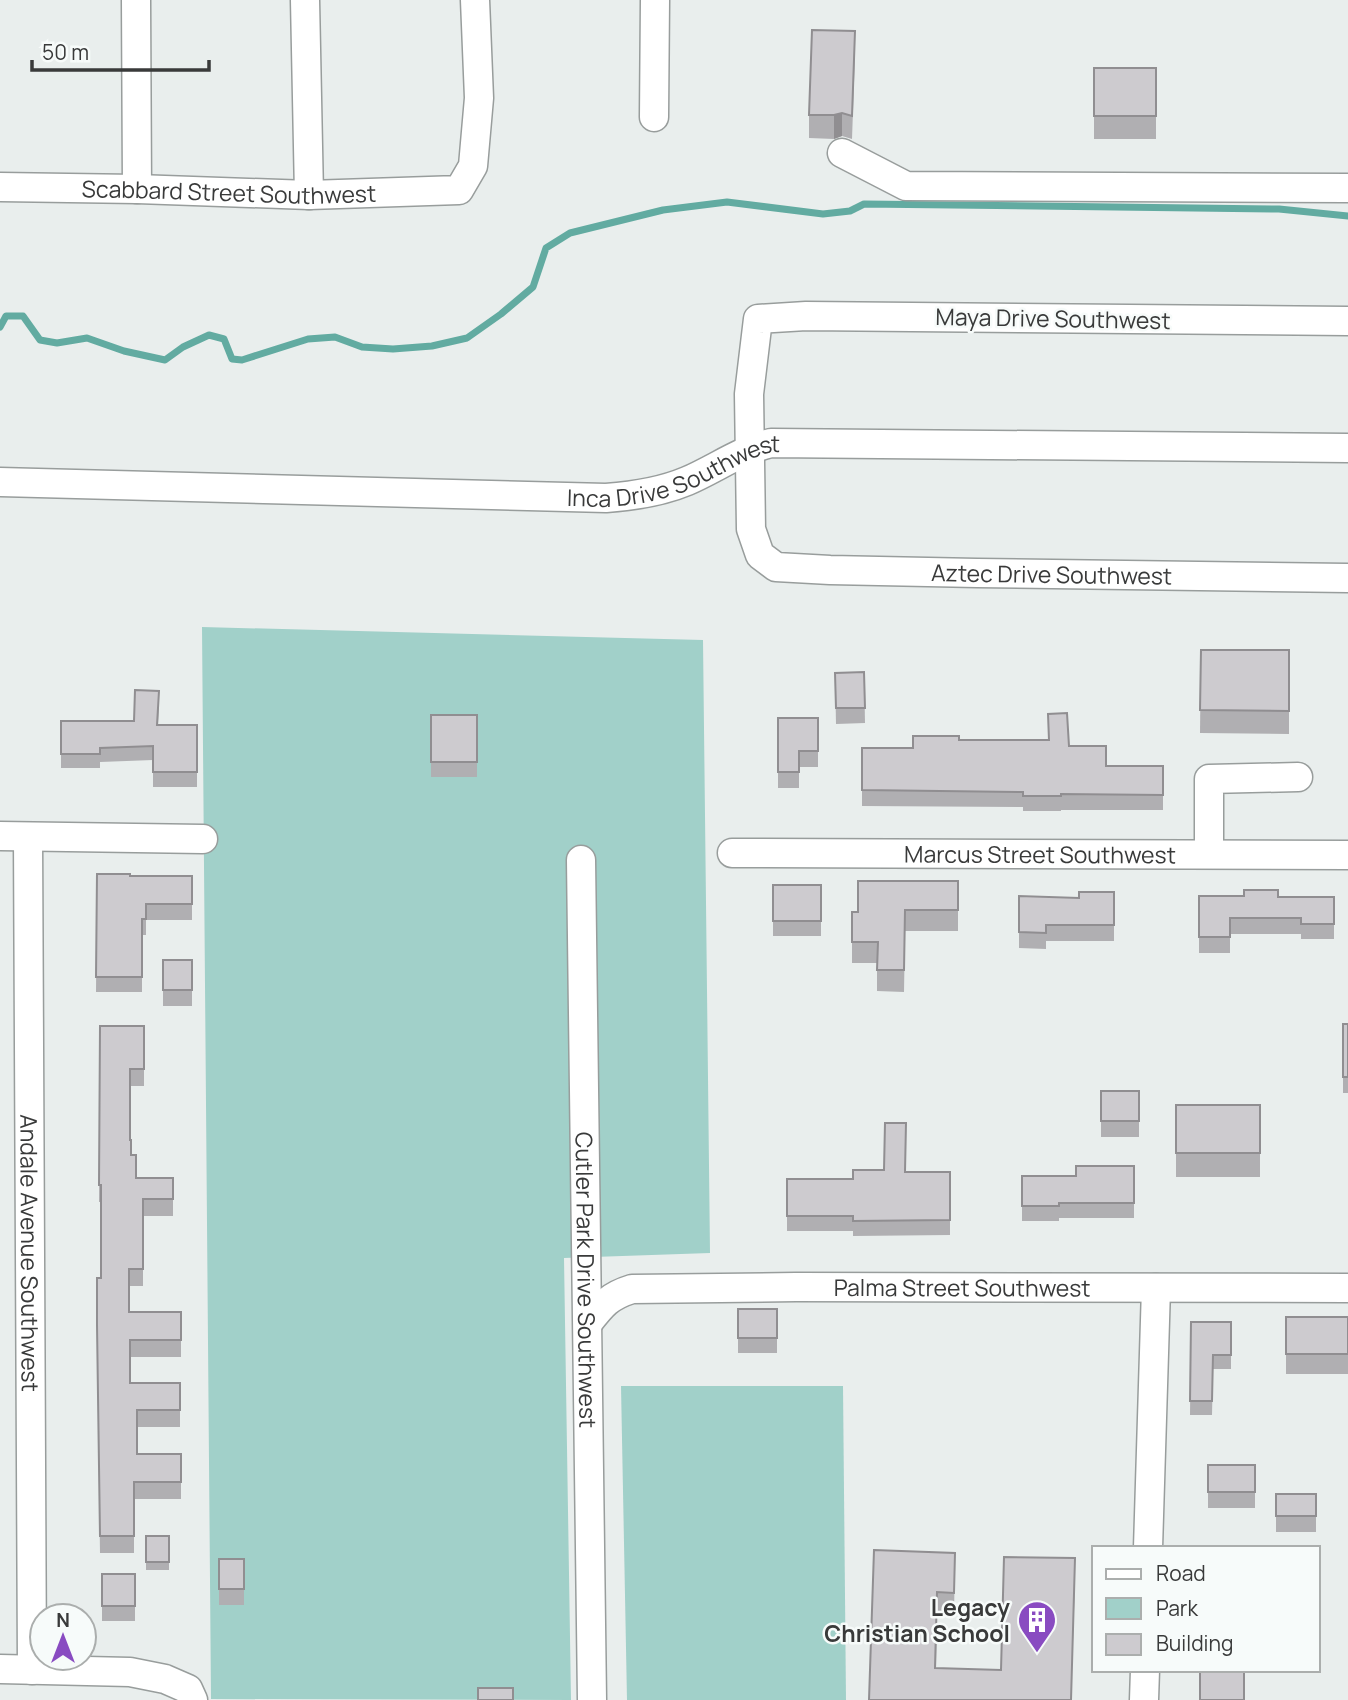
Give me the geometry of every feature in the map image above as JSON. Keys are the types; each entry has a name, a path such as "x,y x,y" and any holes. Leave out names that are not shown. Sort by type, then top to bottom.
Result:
{"street":[{"path":"136,0 137,189"},
{"path":"305,0 309,195"},
{"name":"Scabbard Street Southwest","path":"0,187 309,195 459,190 473,166 479,98 475,0"},
{"path":"654,117 655,0"},
{"path":"842,153 906,186 1348,188"},
{"name":"Maya Drive Southwest","path":"750,449 749,394 758,319 806,316 1348,321"},
{"name":"Inca Drive Southwest","path":"0,482 606,498 634,496 685,482 750,449 771,443 1348,448"},
{"name":"Aztec Drive Southwest","path":"750,449 751,529 760,555 776,567 1348,578"},
{"path":"1209,853 1209,779 1297,777"},
{"path":"14,837 203,839"},
{"name":"Andale Avenue Southwest","path":"14,837 31,1602"},
{"name":"Marcus Street Southwest","path":"732,853 1348,855"},
{"name":"Cutler Park Drive Southwest","path":"581,860 592,1700"},
{"path":"1148,1546 1156,1288"},
{"name":"Palma Street Southwest","path":"588,1323 605,1302 618,1293 632,1289 1348,1288"},
{"path":"0,1669 28,1670"},
{"path":"98,1671 130,1672 165,1679 190,1695"},
{"path":"1144,1700 1145,1672"}],"green space":[{"path":"202,627 703,640 710,1253 564,1258 571,1700 211,1699"},
{"path":"621,1386 843,1386 846,1700 627,1700"}],"building":[{"path":"812,30 855,31 852,116 842,113 809,115"},
{"path":"1094,68 1156,68 1156,116 1094,116"},
{"path":"1201,650 1289,650 1289,711 1200,710"},
{"path":"864,672 865,708 836,708 835,673"},
{"path":"135,690 159,691 157,725 197,725 197,772 153,772 153,746 100,748 100,754 61,754 61,721 134,721"},
{"path":"1067,713 1069,746 1106,746 1106,766 1163,766 1163,795 1023,796 1023,792 862,790 862,748 913,748 913,736 959,736 959,740 1049,740 1048,714"},
{"path":"431,715 477,715 477,762 431,762"},
{"path":"778,718 818,718 818,751 799,751 799,772 778,772"},
{"path":"97,874 192,876 192,904 146,904 146,919 142,919 142,977 96,977"},
{"path":"858,881 958,881 958,910 905,910 904,970 877,970 878,942 852,942 852,912 858,912"},
{"path":"773,885 821,885 821,921 773,921"},
{"path":"1244,890 1278,890 1278,897 1334,897 1334,924 1301,924 1301,918 1230,918 1230,937 1199,937 1199,896 1244,896"},
{"path":"1079,892 1114,892 1114,925 1046,925 1046,933 1019,932 1019,896 1079,898"},
{"path":"163,960 192,960 192,990 163,990"},
{"path":"1343,1024 1348,1024 1348,1077 1343,1077"},
{"path":"100,1026 144,1026 144,1069 130,1069 131,1155 136,1155 136,1178 173,1178 173,1199 143,1199 143,1269 129,1269 129,1312 181,1312 181,1340 130,1340 130,1383 180,1383 180,1410 137,1410 137,1454 181,1454 181,1482 134,1482 134,1536 100,1536 97,1278 101,1278"},
{"path":"1101,1091 1139,1091 1139,1121 1101,1121"},
{"path":"1176,1105 1260,1105 1260,1153 1176,1153"},
{"path":"885,1123 906,1123 905,1172 950,1172 950,1220 853,1221 853,1216 787,1216 787,1179 853,1179 853,1170 884,1170"},
{"path":"1076,1166 1134,1166 1134,1203 1022,1206 1022,1176 1076,1176"},
{"path":"738,1309 777,1309 777,1338 738,1338"},
{"path":"1286,1317 1348,1317 1348,1354 1286,1354"},
{"path":"1191,1322 1231,1322 1231,1355 1213,1355 1212,1401 1190,1401"},
{"path":"1208,1465 1255,1465 1255,1492 1208,1492"},
{"path":"1276,1494 1316,1494 1316,1516 1276,1516"},
{"path":"146,1536 169,1536 169,1562 146,1562"},
{"name":"Legacy Christian School","path":"874,1550 955,1553 954,1593 937,1592 935,1668 1001,1670 1004,1557 1075,1558 1071,1700 869,1700"},
{"path":"219,1559 244,1559 244,1589 219,1589"},
{"path":"102,1574 135,1574 135,1606 102,1606"},
{"path":"1200,1672 1244,1672 1244,1700 1200,1700"},
{"path":"478,1688 513,1688 513,1700 478,1700"}],"waterway":[{"path":"0,327 6,316 23,316 40,340 57,343 87,338 124,351 165,360 183,347 209,335 224,339 232,359 242,360 308,339 335,337 362,347 393,349 432,346 467,338 501,314 533,287 546,248 570,233 663,210 727,202 823,214 850,211 864,204 1279,209 1348,216"}],"place":[{"name":"Legacy Christian School","path":"1037,1654"}]}
